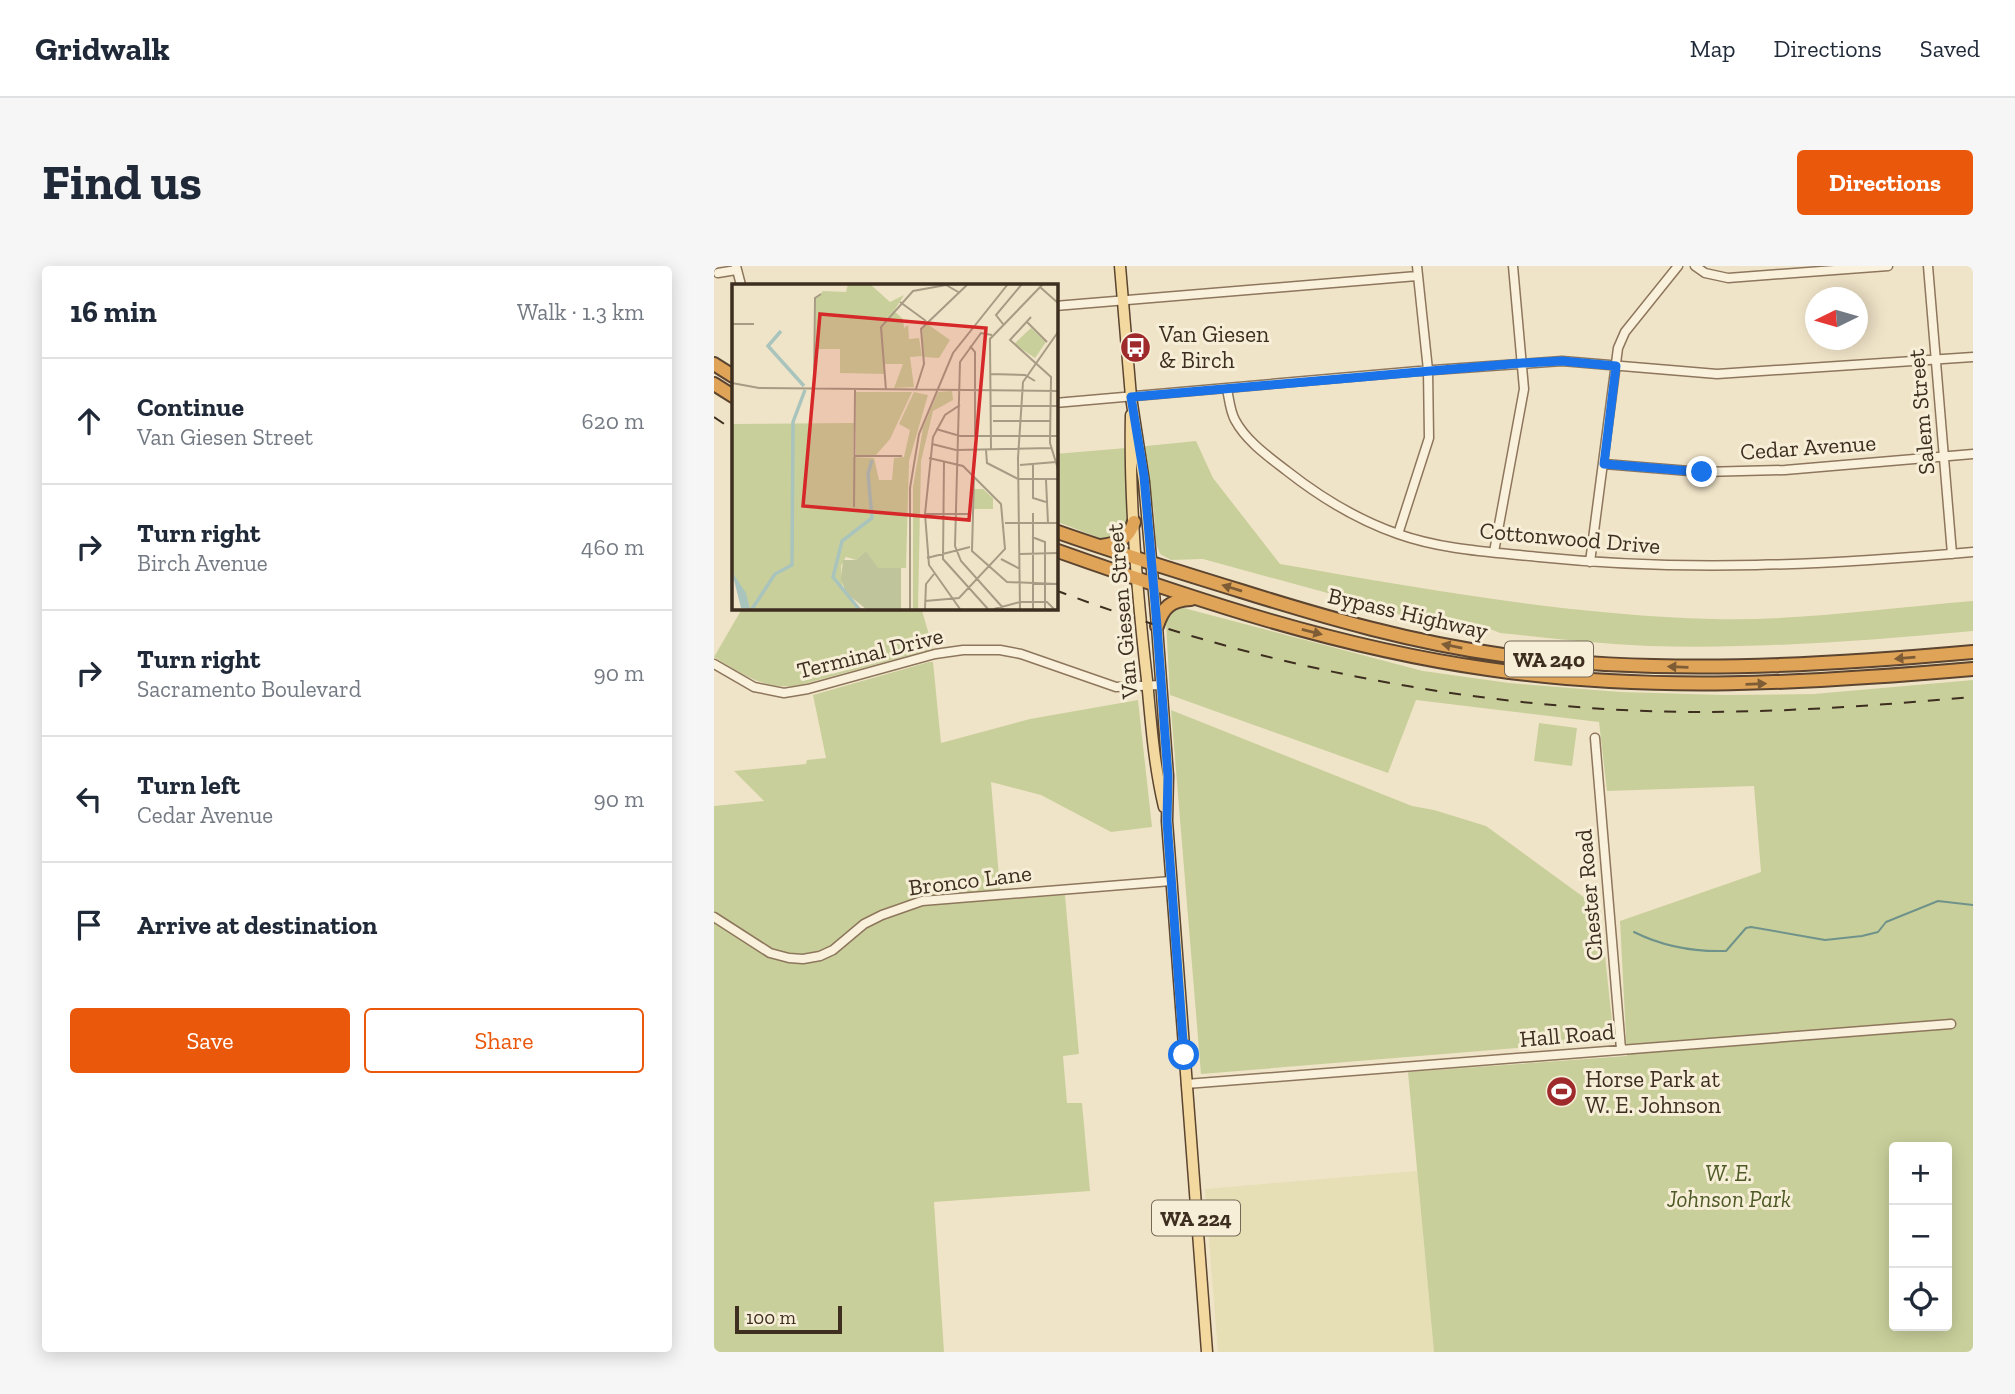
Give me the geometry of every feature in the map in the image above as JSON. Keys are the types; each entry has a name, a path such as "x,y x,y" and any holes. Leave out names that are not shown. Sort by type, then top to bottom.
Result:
{"highway":[{"path":"714,363 732,375"},
{"path":"714,384 732,395"},
{"path":"1098,547 1120,542 1134,522"},
{"name":"Bypass Highway","path":"1057,532 1298,609 1402,636 1472,650 1612,664 1723,667 1824,664 1973,652"},
{"name":"Bypass Highway","path":"1057,551 1290,627 1476,668 1538,676 1748,684 1814,682 1973,669"},
{"path":"1157,626 1161,614 1170,604 1178,600 1199,599"}],"main road":[{"name":"Van Giesen Street","path":"1120,266 1131,397 1142,459 1157,626 1168,776 1167,821 1171,881 1207,1352"},
{"name":"Van Giesen Street","path":"1131,397 1130,447 1137,579 1157,777 1167,821"}],"street":[{"path":"1398,534 1429,438 1428,370 1417,266"},
{"path":"1494,552 1524,389 1513,266"},
{"path":"1590,562 1621,337 1678,266"},
{"path":"1695,266 1705,273 1728,278 1888,266"},
{"name":"Salem Street","path":"1928,266 1952,554"},
{"path":"718,273 736,268"},
{"path":"1057,306 1418,276"},
{"path":"1057,403 1522,363 1562,361 1717,374 1973,357"},
{"name":"Cottonwood Drive","path":"1227,389 1234,418 1245,434 1268,456 1320,495 1359,517 1398,534 1447,547 1590,562 1735,567 1819,564 1973,552"},
{"name":"Cedar Avenue","path":"1604,464 1702,472 1785,470 1973,454"},
{"name":"Terminal Drive","path":"714,664 754,687 784,693 808,689 935,654 1000,650 1021,654 1113,686 1161,685"},
{"name":"Chester Road","path":"1595,738 1621,1049"},
{"name":"Bronco Lane","path":"714,917 769,953 803,959 826,953 864,924 882,915 922,901 1171,881"},
{"name":"Hall Road","path":"1186,1084 1951,1024"},
{"path":"1199,1352 1207,1352"}],"shaded area":[{"path":"1417,1171 1434,1352 1218,1352 1205,1189"}],"green space":[{"path":"1196,441 1213,478 1280,564 1496,599 1658,617 1778,618 1973,601 1973,631 1770,645 1690,647 1593,642 1500,633 1400,615 1203,559 1171,560 1160,554 1156,543 1154,512 1143,448"},
{"path":"1126,448 1127,525 1119,535 1105,540 1057,522 1057,454"},
{"name":"W. E. Johnson Park","path":"1180,607 1423,671 1509,683 1620,692 1814,694 1973,680 1973,1352 1434,1352 1408,1072 1627,1056 1620,921 1761,872 1754,786 1607,791 1599,722 1416,700 1388,773 1170,695 1166,623 1168,614"},
{"path":"742,609 922,609 933,649 800,685 787,686 754,680 714,657"},
{"path":"933,662 941,743 1030,719 1138,700 1152,827 1111,832 1041,795 991,782 1001,900 1065,895 1079,1054 1063,1056 1067,1103 1082,1103 1090,1191 934,1202 944,1352 714,1352 714,806 764,801 734,771 806,764 807,760 826,758 813,695"},
{"path":"1171,710 1412,806 1486,826 1600,909 1614,1040 1201,1074"},
{"path":"1539,723 1577,728 1572,766 1534,761"}],"waterway":[{"path":"1634,932 1679,948 1726,951 1746,928 1751,927 1825,940 1878,932 1886,922 1938,901 1973,905"}],"railway":[{"path":"714,417 732,429"},
{"path":"1057,591 1124,615 1264,656 1406,686 1478,697 1550,705 1667,712 1842,707 1973,697"}],"place":[{"name":"Van Giesen & Birch","path":"1136,347"},
{"name":"Horse Park at W. E. Johnson","path":"1562,1092"}],"route":[{"path":"1184,1055 1167,821 1168,776 1157,626 1144,476 1131,397 1522,363 1562,361 1616,366 1604,464 1702,472"}]}
